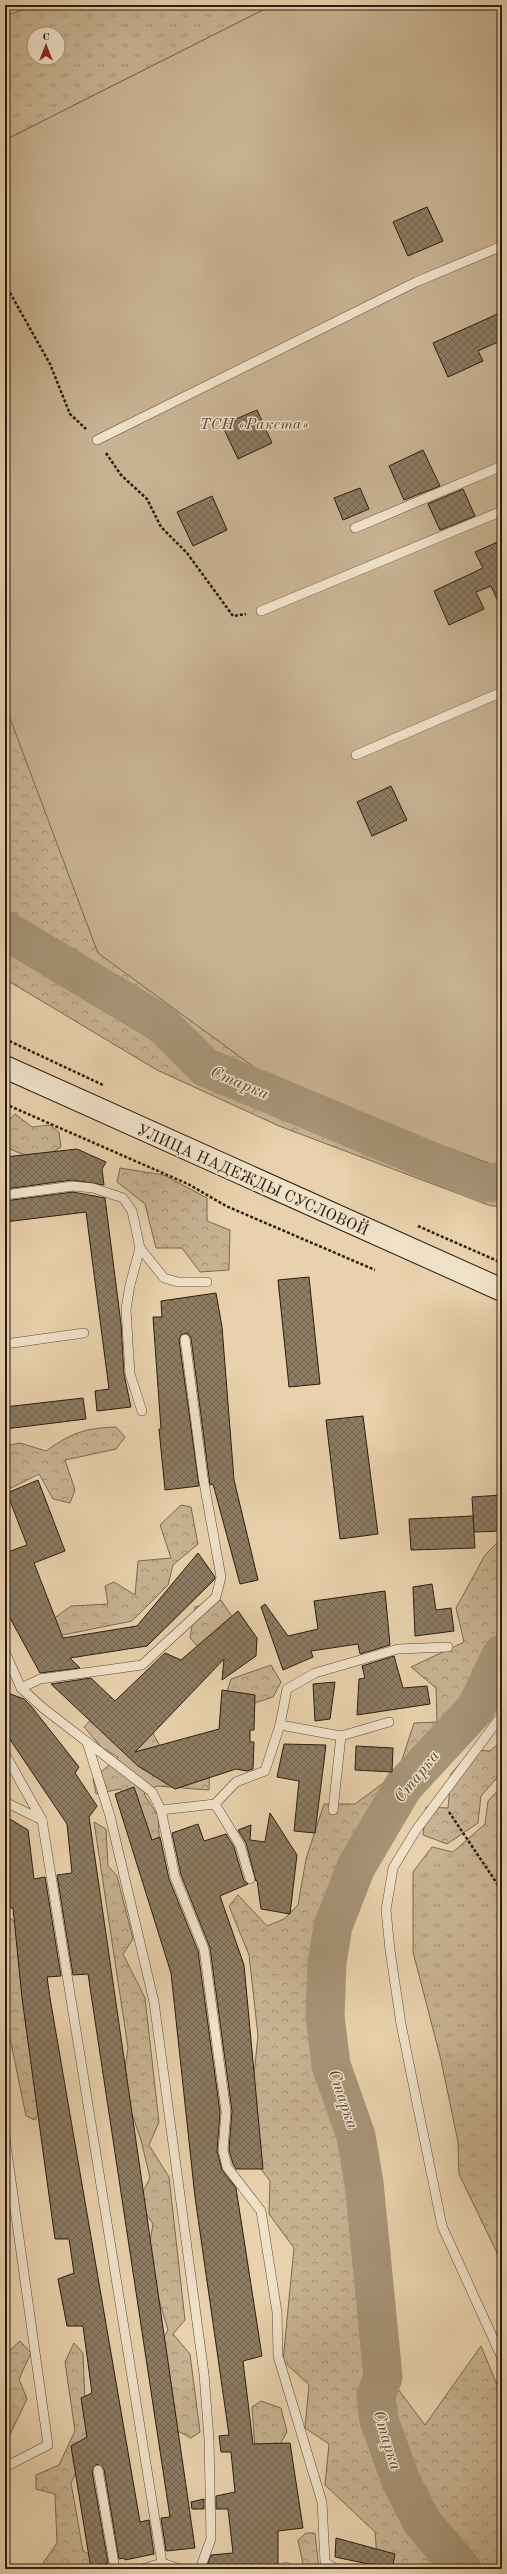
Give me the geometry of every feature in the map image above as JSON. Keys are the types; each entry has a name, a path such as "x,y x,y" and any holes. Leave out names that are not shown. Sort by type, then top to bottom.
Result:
{"main road":[{"name":"УЛИЦА НАДЕЖДЫ СУСЛОВОЙ","path":"5,1067 502,1290"}],"lane":[{"path":"97,440 416,282 502,246"},
{"path":"355,528 502,466"},
{"path":"261,611 502,511"},
{"path":"356,754 502,692"},
{"path":"5,1195 74,1186 113,1193 124,1198 132,1211 140,1248 164,1278 178,1282 207,1282"},
{"path":"140,1248 130,1284 126,1309 130,1374 142,1411"},
{"path":"5,1344 84,1333"},
{"path":"21,1688 40,1679 142,1665 216,1597 221,1577 203,1477 186,1339"},
{"path":"161,1810 215,1804 236,1782 265,1771 280,1724 287,1689 315,1673 398,1649 448,1647"},
{"path":"5,1652 21,1688 43,1708 152,1792 161,1810 175,1877 204,1949 226,2112 223,2150 227,2167 261,2211 277,2312 278,2356 322,2502 325,2562 336,2569"},
{"path":"502,1715 439,1798 393,1868 386,1910 390,1950 424,2146 442,2226 502,2358"},
{"path":"280,1724 341,1736 389,1722"},
{"path":"333,1810 341,1736"},
{"path":"87,1742 110,1816 154,2002 204,2382 209,2439 211,2539 200,2569"},
{"path":"5,1754 42,1820 162,2563"},
{"path":"5,1802 42,1820"},
{"path":"215,1804 240,1845 250,1879"},
{"path":"5,2138 48,2445 5,2467"},
{"path":"98,2470 115,2569"},
{"path":"142,2569 162,2563 180,2569"}],"path":[{"path":"5,284 50,364 70,414 97,440 121,475 147,499 161,526 187,553 233,616 261,611"},
{"path":"5,1104 188,1184 226,1206 375,1270"},
{"path":"439,1798 502,1891"}],"green space":[{"path":"42,5 273,5 5,140 5,15"},
{"name":"ТСН «Ракета»","path":"273,5 502,5 502,1166 496,1166 273,1081 98,953 5,705 5,140"},
{"path":"5,708 13,721 98,953 429,1141 496,1166 502,1166 502,1206 491,1206 279,1126 157,1070 5,979"},
{"path":"15,1114 32,1127 50,1125 59,1132 61,1147 39,1161 5,1147 5,1125"},
{"path":"120,1168 164,1175 207,1198 207,1221 230,1230 229,1270 200,1272 182,1248 156,1248 145,1204 117,1182"},
{"path":"116,1427 125,1437 116,1449 65,1460 75,1490 70,1503 53,1499 39,1474 5,1491 5,1446 20,1443 46,1451 63,1440 87,1430"},
{"path":"181,1505 191,1507 198,1544 173,1565 168,1585 132,1621 48,1638 41,1628 71,1606 108,1604 105,1586 114,1582 135,1595 138,1561 171,1558 160,1525"},
{"path":"502,1538 502,1668 463,1714 427,1748 379,1845 353,1905 345,1943 344,1981 334,2046 379,2172 392,2347 398,2389 425,2425 481,2346 502,2397 502,2569 378,2569 375,2532 325,2485 329,2444 305,2428 309,2385 283,2361 294,2248 269,2214 270,2181 246,2149 258,2036 249,1955 229,1906 238,1895 267,1926 284,1919 298,1905 306,1859 324,1804 355,1804 398,1772 414,1723 437,1722 436,1688 411,1667 464,1642 456,1608 485,1555"},
{"path":"221,1600 237,1624 209,1659 190,1638 195,1607"},
{"path":"271,1665 281,1682 273,1697 236,1709 225,1697 231,1679"},
{"path":"97,1713 150,1728 169,1762 210,1765 209,1790 156,1786 144,1794 158,1816 160,1852 148,1850 146,1830 120,1789 96,1794 93,1779 118,1757 102,1748 84,1727"},
{"path":"502,1741 502,1772 481,1796 478,1823 447,1844 423,1835 426,1807 448,1808 451,1774 472,1750 490,1751"},
{"path":"502,1786 502,2258 499,2257 459,2174 458,2142 441,2060 413,1952 413,1872 432,1847 453,1852 485,1824 488,1801"},
{"path":"94,1822 106,1829 108,1866 117,1876 133,1939 123,1954 145,1998 159,2122 149,2145 169,2177 185,2320 173,2334 190,2354 200,2432 191,2438 174,2429 160,2344 168,2330 147,2260 153,2224 138,2201 150,2178 141,2140 122,2086 128,2048"},
{"path":"5,1914 25,1930 47,2098 35,2120 26,2116 5,2014"},
{"path":"20,2341 31,2353 19,2379 27,2399 5,2445 5,2359 7,2353"},
{"path":"74,2343 83,2353 87,2450 71,2483 83,2551 112,2567 111,2569 45,2569 43,2563 57,2543 55,2494 36,2489 36,2475 59,2465 75,2431 65,2362"},
{"path":"261,2401 281,2408 287,2432 273,2457 255,2450 252,2407"},
{"path":"306,2533 315,2533 319,2569 304,2569 298,2540"}],"building":[{"path":"427,207 443,241 408,256 393,222"},
{"path":"502,312 502,340 478,351 483,361 448,377 433,343"},
{"path":"257,410 272,443 238,459 222,425"},
{"path":"423,450 440,486 404,500 389,466"},
{"path":"360,488 369,509 343,520 334,498"},
{"path":"463,489 475,516 440,530 428,504"},
{"path":"212,496 227,530 193,546 177,512"},
{"path":"502,540 502,610 491,586 476,592 484,609 449,625 434,591 483,568 475,552"},
{"path":"391,786 407,820 372,836 357,802"},
{"path":"77,1149 106,1162 102,1169 104,1185 72,1180 5,1189 5,1157"},
{"path":"73,1192 105,1198 121,1324 124,1374 131,1407 97,1411 95,1391 109,1389 86,1212 5,1222 5,1201"},
{"path":"309,1277 320,1384 289,1387 278,1280"},
{"path":"216,1293 222,1327 234,1480 258,1580 240,1584 213,1484 210,1485 191,1338 187,1333 181,1335 179,1340 199,1486 165,1490 159,1429 161,1429 153,1317 162,1317 161,1301"},
{"path":"83,1398 86,1419 5,1429 5,1407"},
{"path":"363,1416 378,1534 340,1539 326,1420"},
{"path":"38,1480 65,1551 34,1563 63,1638 137,1626 198,1553 215,1577 214,1580 147,1646 70,1658 80,1668 40,1673 5,1609 5,1553 27,1545 7,1493"},
{"path":"502,1495 502,1531 474,1532 472,1497"},
{"path":"473,1516 475,1548 411,1550 409,1519"},
{"path":"432,1584 436,1610 451,1608 454,1631 415,1636 413,1587"},
{"path":"385,1591 390,1645 360,1654 358,1644 311,1651 313,1657 283,1670 261,1607 265,1604 288,1636 318,1629 314,1601"},
{"path":"238,1611 257,1638 256,1656 222,1680 224,1659 135,1752 219,1729 222,1690 255,1695 254,1730 250,1730 250,1742 254,1742 253,1769 247,1771 236,1769 175,1789 138,1766 51,1684 91,1678 115,1701 165,1653 181,1660"},
{"path":"394,1656 403,1688 427,1686 430,1704 357,1715 359,1679 365,1678 362,1666"},
{"path":"335,1682 330,1719 315,1721 313,1684"},
{"path":"5,1692 24,1699 31,1706 79,1767 75,1773 97,1806 89,1817 195,2548 166,2551 161,2518 170,2517 88,1974 73,1975 57,1875 72,1873 67,1824 5,1732"},
{"path":"284,1744 326,1745 315,1833 294,1831 299,1781 277,1777"},
{"path":"356,1746 393,1748 392,1772 355,1770"},
{"path":"134,1787 152,1840 160,1837 169,1879 198,1951 220,2112 217,2151 222,2170 236,2188 262,2356 243,2361 253,2444 290,2443 303,2528 278,2531 278,2569 206,2569 211,2555 233,2553 228,2509 216,2509 216,2496 235,2492 231,2452 221,2452 219,2436 229,2435 195,2197 171,1973 115,1794"},
{"path":"270,1813 297,1855 290,1914 261,1909 257,1880 256,1881 246,1843 238,1830 251,1825 250,1840 265,1842"},
{"path":"5,1816 28,1830 34,1879 45,1877 61,1976 47,1977 50,1998 140,2522 149,2520 154,2554 125,2560 124,2558 119,2559 104,2469 97,2464 92,2471 108,2563 91,2569 71,2446 87,2437 81,2398 92,2393 83,2326 67,2326 58,2279 74,2273 69,2239 55,2239 22,1998 13,1908 5,1908"},
{"path":"198,1824 204,1841 226,1834 234,1847 244,1881 248,1884 220,1896 244,1965 263,2169 236,2169 229,2150 232,2111 210,1948 181,1875 172,1833"},
{"path":"204,2499 204,2509 192,2509 191,2502"},
{"path":"336,2538 395,2554 392,2569 335,2557"}],"waterway":[{"name":"Старка","path":"5,930 162,1024 205,1067 483,1183 502,1182"},
{"name":"Старка","path":"462,2569 422,2522 401,2481 379,2420 376,2396 383,2377 364,2183 356,2136 331,2065 325,2016 327,1963 333,1926 356,1867 403,1787 476,1708 502,1654"}]}
